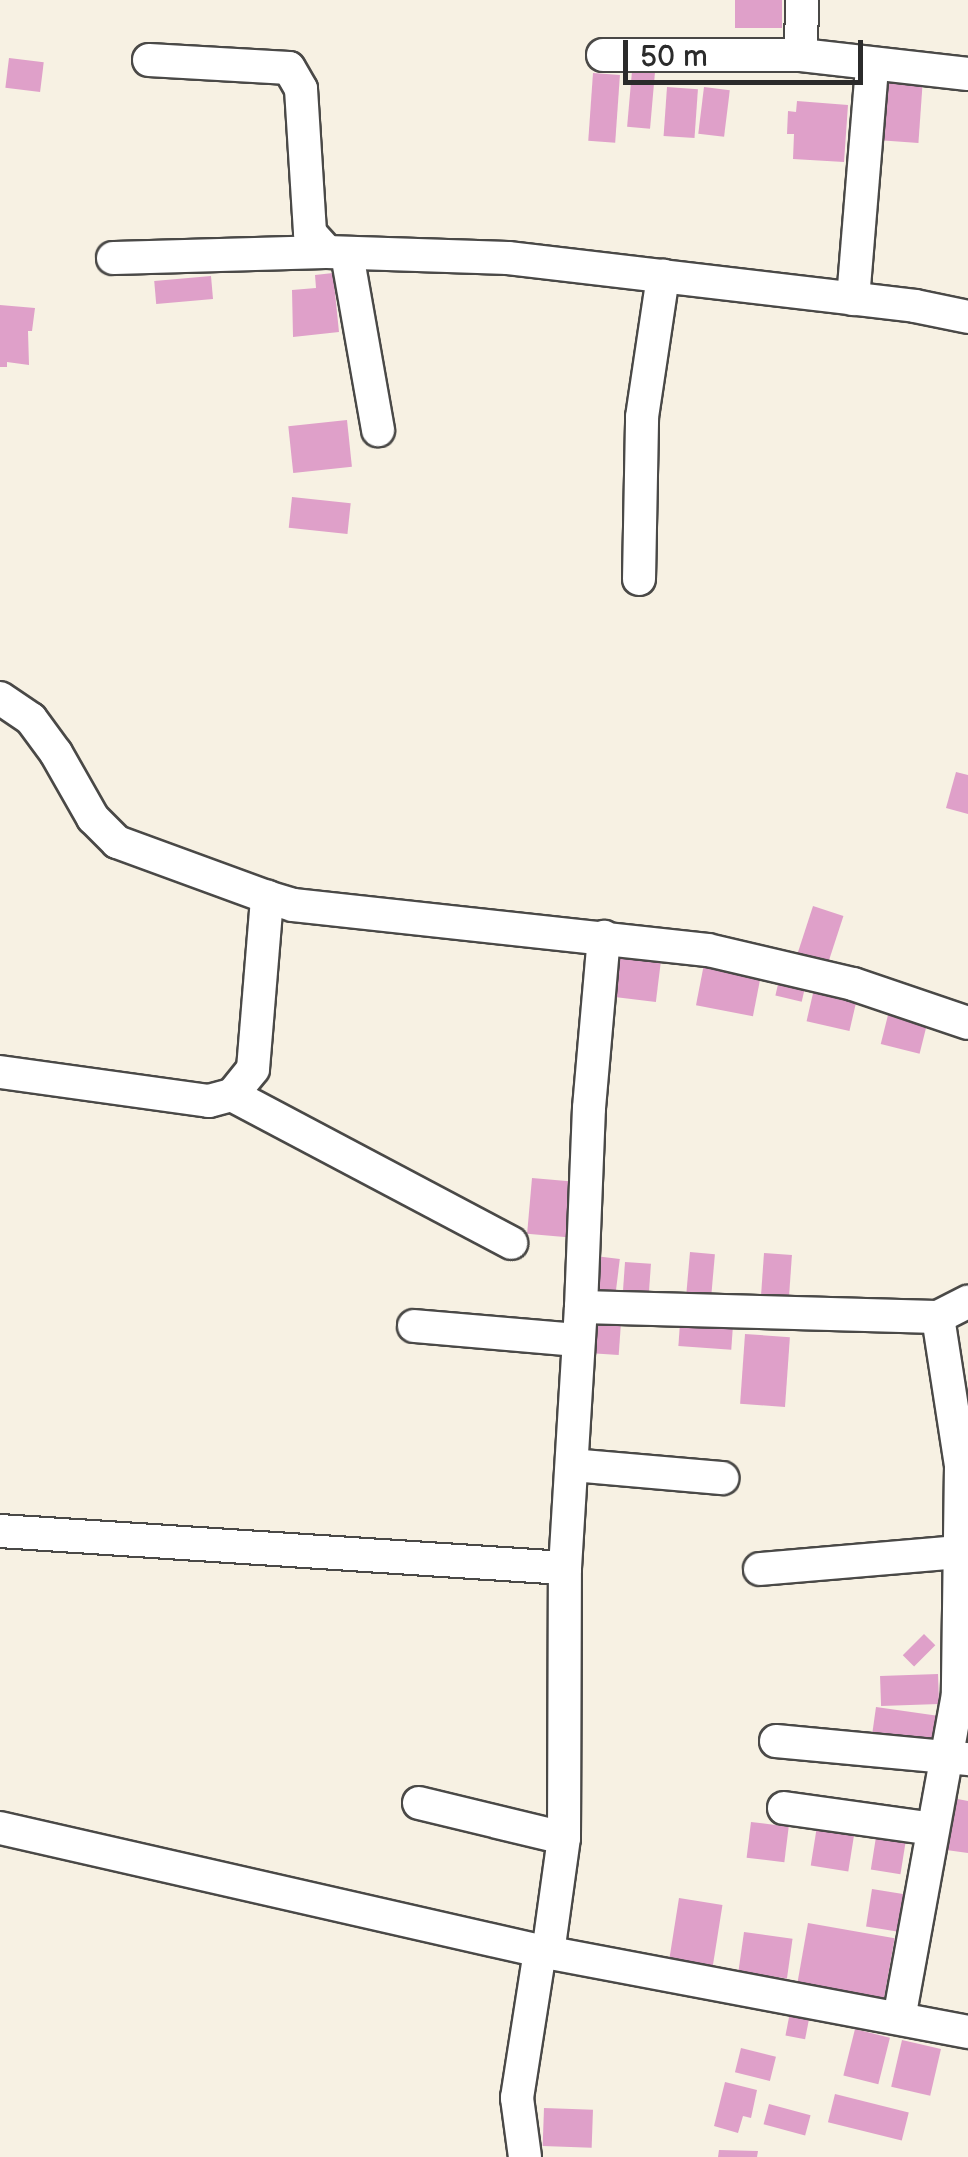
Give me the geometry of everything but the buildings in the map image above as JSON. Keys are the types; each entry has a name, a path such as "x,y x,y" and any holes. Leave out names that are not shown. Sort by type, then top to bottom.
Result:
{"street":[{"path":"801,56 802,0"},
{"path":"603,55 801,56 968,74"},
{"path":"149,60 289,68 301,89 310,232 337,253 378,430"},
{"path":"852,299 872,66"},
{"path":"113,258 337,253 508,258 968,316"},
{"path":"640,579 642,417 663,276"},
{"path":"0,698 31,719 56,753 92,818 117,842 293,906 708,950 853,984 968,1023"},
{"path":"0,1072 209,1101 232,1095 253,1068 267,897"},
{"path":"525,2157 517,2098 564,1838 565,1568 588,1108 604,937"},
{"path":"232,1095 511,1243"},
{"path":"414,1326 938,1318 968,1302"},
{"path":"899,2018 934,1829 958,1757 963,1425 938,1318"},
{"path":"572,1465 722,1478"},
{"path":"0,1531 565,1568"},
{"path":"760,1569 960,1552"},
{"path":"776,1740 958,1757"},
{"path":"419,1803 564,1838"},
{"path":"784,1808 934,1829"},
{"path":"0,1828 544,1952 968,2032"}]}
